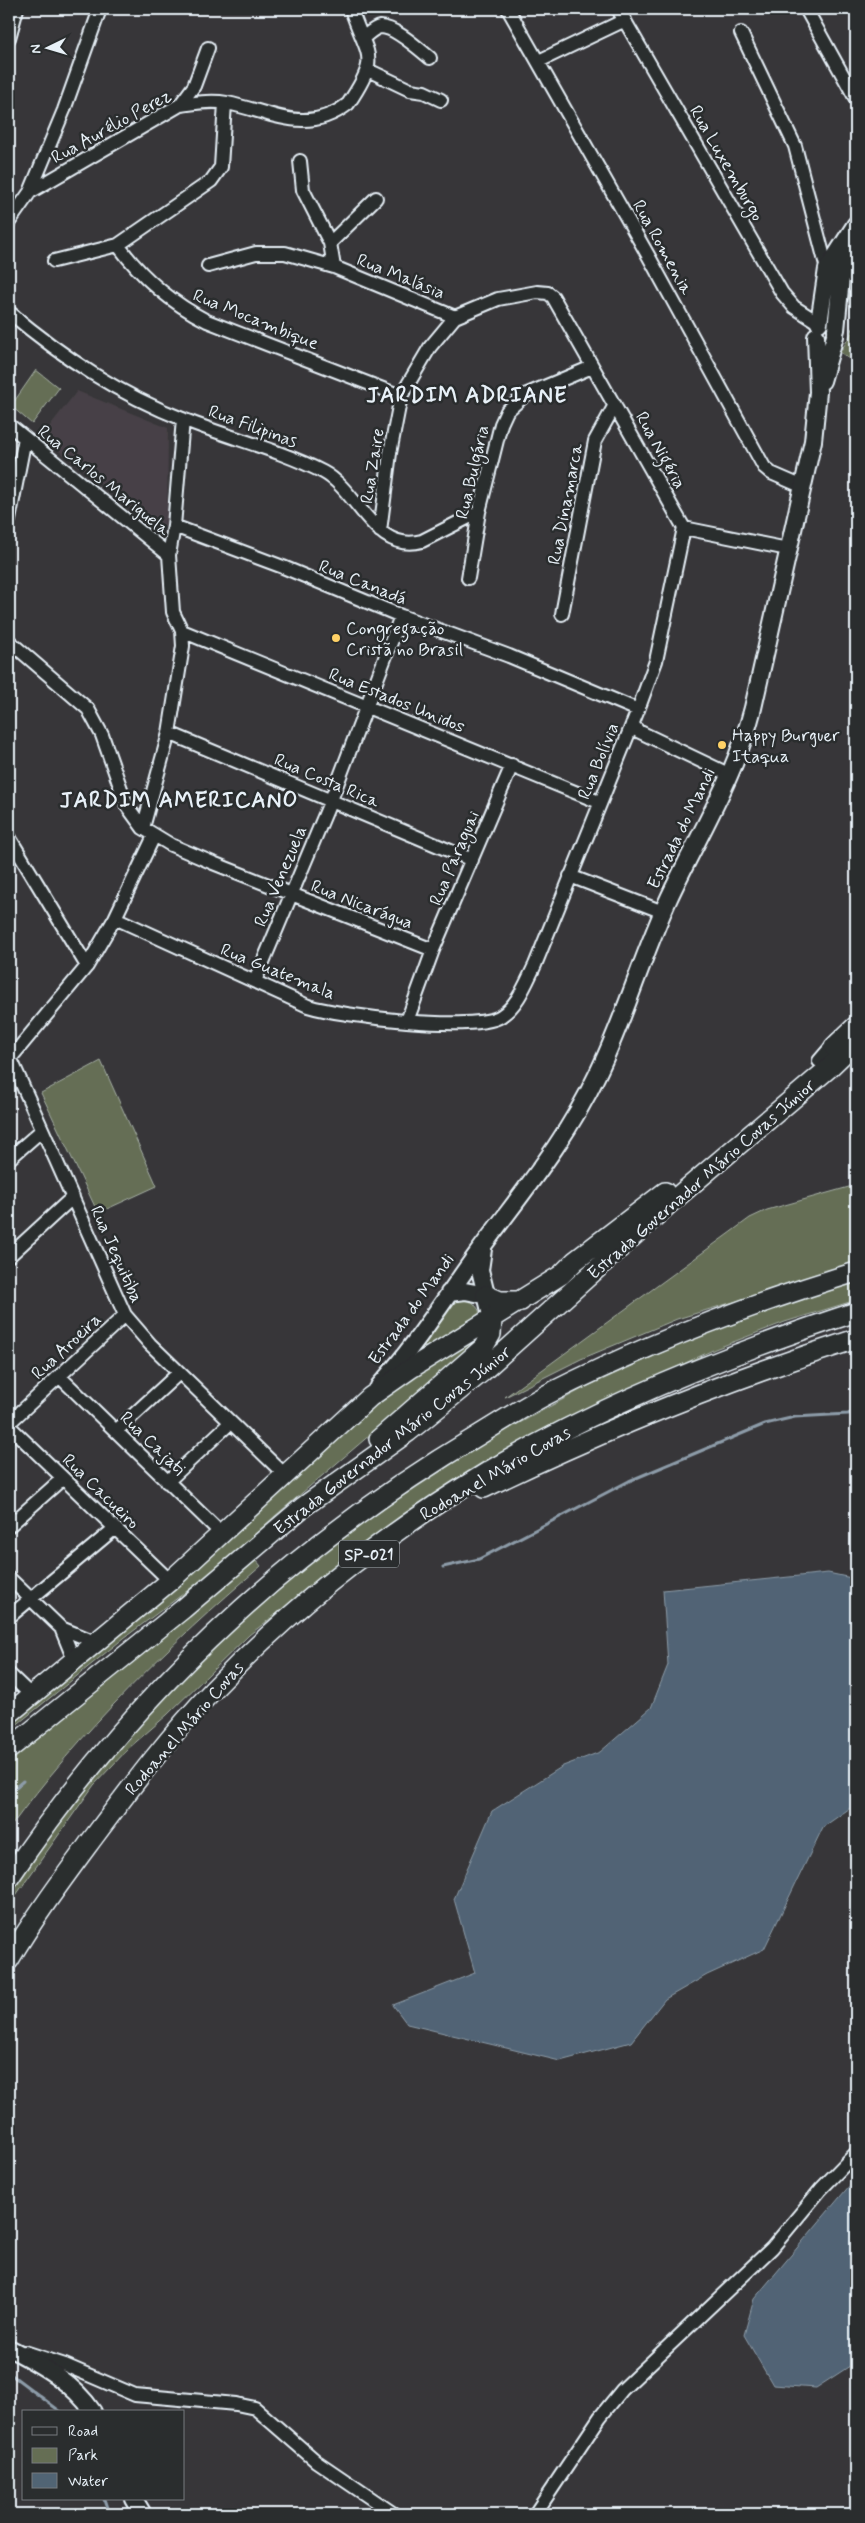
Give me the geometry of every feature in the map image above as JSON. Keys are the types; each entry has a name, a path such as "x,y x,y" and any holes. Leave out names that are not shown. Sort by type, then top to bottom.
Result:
{"highway":[{"name":"Estrada Governador Mário Covas Júnior","path":"9,1714 170,1581 370,1397 410,1369 561,1275 575,1261 648,1206 750,1122 856,1026"},
{"name":"Estrada Governador Mário Covas Júnior","path":"9,1749 183,1609 304,1507 408,1432 482,1372 670,1203 856,1042"},
{"name":"SP-021","path":"9,1878 39,1835 144,1705 170,1677 259,1592 354,1516 451,1452 545,1396 583,1377 764,1302 856,1272"},
{"path":"486,1294 500,1301 521,1301"},
{"name":"Rodoanel Mário Covas","path":"9,1960 54,1890 131,1787 213,1690 274,1630 413,1521 489,1472 580,1423 712,1363 856,1312"},
{"path":"304,1507 479,1352 491,1334 492,1319"},
{"path":"413,1521 543,1460 652,1414 856,1338"}],"main road":[{"name":"Estrada do Mandi","path":"370,1397 413,1345 484,1244 551,1156 583,1103 615,1035 663,912 747,730 801,486 813,441 818,392 818,330 827,269 856,224"},
{"name":"Estrada do Mandi","path":"818,392 835,333 841,278 856,235"},
{"path":"818,330 824,342 830,341 835,333"},
{"name":"Estrada do Mandi","path":"484,1244 480,1270 492,1319"},
{"path":"449,1293 465,1291 486,1294"},
{"path":"9,2348 38,2363 58,2377 78,2393 91,2410"},
{"path":"135,2500 143,2514"}],"street":[{"path":"9,38 17,9"},
{"path":"30,192 100,9"},
{"path":"351,9 368,52 368,70 410,90 424,92 441,100"},
{"name":"Rua Romenia","path":"508,9 539,60 764,467 771,473 801,486"},
{"path":"806,9 856,99"},
{"path":"539,60 622,14"},
{"name":"Rua Luxemburgo","path":"622,14 782,293 818,330"},
{"path":"363,38 375,29 385,28 407,39 430,58"},
{"path":"741,33 795,146 827,269"},
{"path":"180,105 194,86 208,48"},
{"name":"Rua Aurélio Perez","path":"9,222 30,192 180,105 197,102 224,103 303,122 314,121 328,116 348,104 368,70"},
{"path":"54,261 118,245 191,196 219,172 221,167 224,103"},
{"path":"300,161 303,190 330,243 334,267"},
{"path":"330,243 376,198"},
{"name":"Rua Mocambique","path":"118,245 144,276 183,309 207,321 401,396"},
{"name":"Rua Malásia","path":"208,266 256,253 276,251 334,267 456,317"},
{"name":"Rua Zaire","path":"380,531 390,454 401,396 430,347 456,317 498,299 520,294 544,292 553,298"},
{"name":"Rua Nigéria","path":"553,298 684,528"},
{"name":"Rua Filipinas","path":"9,312 51,347 90,374 183,419 324,473 344,489 380,531 397,542 413,544 479,512"},
{"name":"Rua Bulgária","path":"468,578 479,512 499,432 507,411 525,396 592,367"},
{"name":"Rua Dinamarca","path":"562,614 593,449 601,428 615,405"},
{"path":"169,554 174,526 183,419"},
{"name":"Rua Carlos Mariguela","path":"9,425 169,554 174,612 182,631 183,646 169,734 143,828"},
{"path":"9,520 25,438"},
{"name":"Rua Canadá","path":"174,526 283,567 401,616 509,656 638,710"},
{"path":"684,528 788,549"},
{"name":"Rua Bolívia","path":"518,999 535,965 656,661 684,528"},
{"name":"Rua Venezuela","path":"255,981 330,800 401,616"},
{"name":"Rua Estados Unidos","path":"182,631 600,802"},
{"path":"9,641 88,710 102,735 127,806 143,828"},
{"path":"632,724 638,731 728,774"},
{"name":"Rua Costa Rica","path":"169,734 472,860"},
{"name":"Rua Paraguai","path":"407,1021 433,950 512,765"},
{"name":"Rua Nicarágua","path":"143,828 154,836 213,863 433,950"},
{"path":"9,1058 87,966 115,918 154,836"},
{"path":"9,837 87,966"},
{"path":"570,876 663,912"},
{"name":"Rua Guatemala","path":"115,918 190,954 255,981 308,1006 328,1012 407,1021 477,1023 490,1021 507,1012 518,999"},
{"path":"819,1061 856,1018"},
{"name":"Rua Jequitiba","path":"9,1058 125,1315 179,1373 285,1475"},
{"path":"9,1158 42,1130"},
{"path":"9,1256 73,1197"},
{"name":"Rua Aroeira","path":"9,1424 125,1315"},
{"path":"116,1431 179,1373"},
{"name":"Rua Cajati","path":"59,1376 222,1534"},
{"path":"168,1482 230,1423"},
{"name":"Rua Cacueiro","path":"9,1424 62,1479 170,1581"},
{"path":"9,1526 62,1479"},
{"path":"9,1618 114,1529"},
{"path":"9,1578 61,1628 95,1642"},
{"path":"61,1628 74,1660"},
{"path":"9,1674 32,1696"},
{"path":"535,2514 549,2496 600,2417 622,2390 764,2255 820,2189 856,2153"},
{"path":"9,2348 65,2364 135,2395 236,2404 255,2408 316,2461 394,2514"},
{"path":"544,2514 549,2496"}],"shaded area":[{"path":"77,391 168,428 167,526 159,529 41,437"}],"green space":[{"path":"856,284 856,364 840,352 849,338 854,325 854,313 849,297"},
{"path":"36,370 59,388 32,424 11,406"},
{"path":"101,1061 157,1186 98,1213 41,1093"},
{"path":"856,1185 856,1265 677,1319 581,1359 505,1397 750,1218 767,1210"},
{"path":"856,1279 856,1300 785,1322 715,1349 551,1427 375,1538 249,1635 167,1715 129,1748 94,1785 9,1905 9,1872 149,1703 306,1564 391,1504 490,1439 584,1388 707,1332"},
{"path":"460,1298 471,1300 479,1310 480,1317 406,1362 454,1300"},
{"path":"477,1336 467,1352 275,1516 219,1567 124,1638 9,1731 9,1723 213,1555 386,1392"},
{"path":"256,1560 261,1566 159,1658 127,1690 66,1757 9,1829 9,1763"}],"water":[{"path":"828,1573 856,1579 856,1804 823,1827 764,1949 707,1975 665,1999 631,2042 560,2061 407,2024 393,2005 475,1973 454,1899 492,1811 563,1766 600,1752 651,1708 668,1665 663,1590"},
{"path":"856,2178 856,2362 816,2388 773,2385 744,2335 754,2299"}],"waterway":[{"path":"443,1567 479,1559 629,1481 765,1424 795,1417 848,1414 856,1411"},
{"path":"9,1793 23,1781"},
{"path":"9,2373 58,2410"},
{"path":"104,2500 109,2514"}],"place":[{"name":"Congregação Cristã no Brasil","path":"336,638"},
{"name":"Happy Burguer Itaqua","path":"722,745"}],"district":[{"name":"JARDIM ADRIANE","path":"467,394"},
{"name":"JARDIM AMERICANO","path":"179,799"}]}
